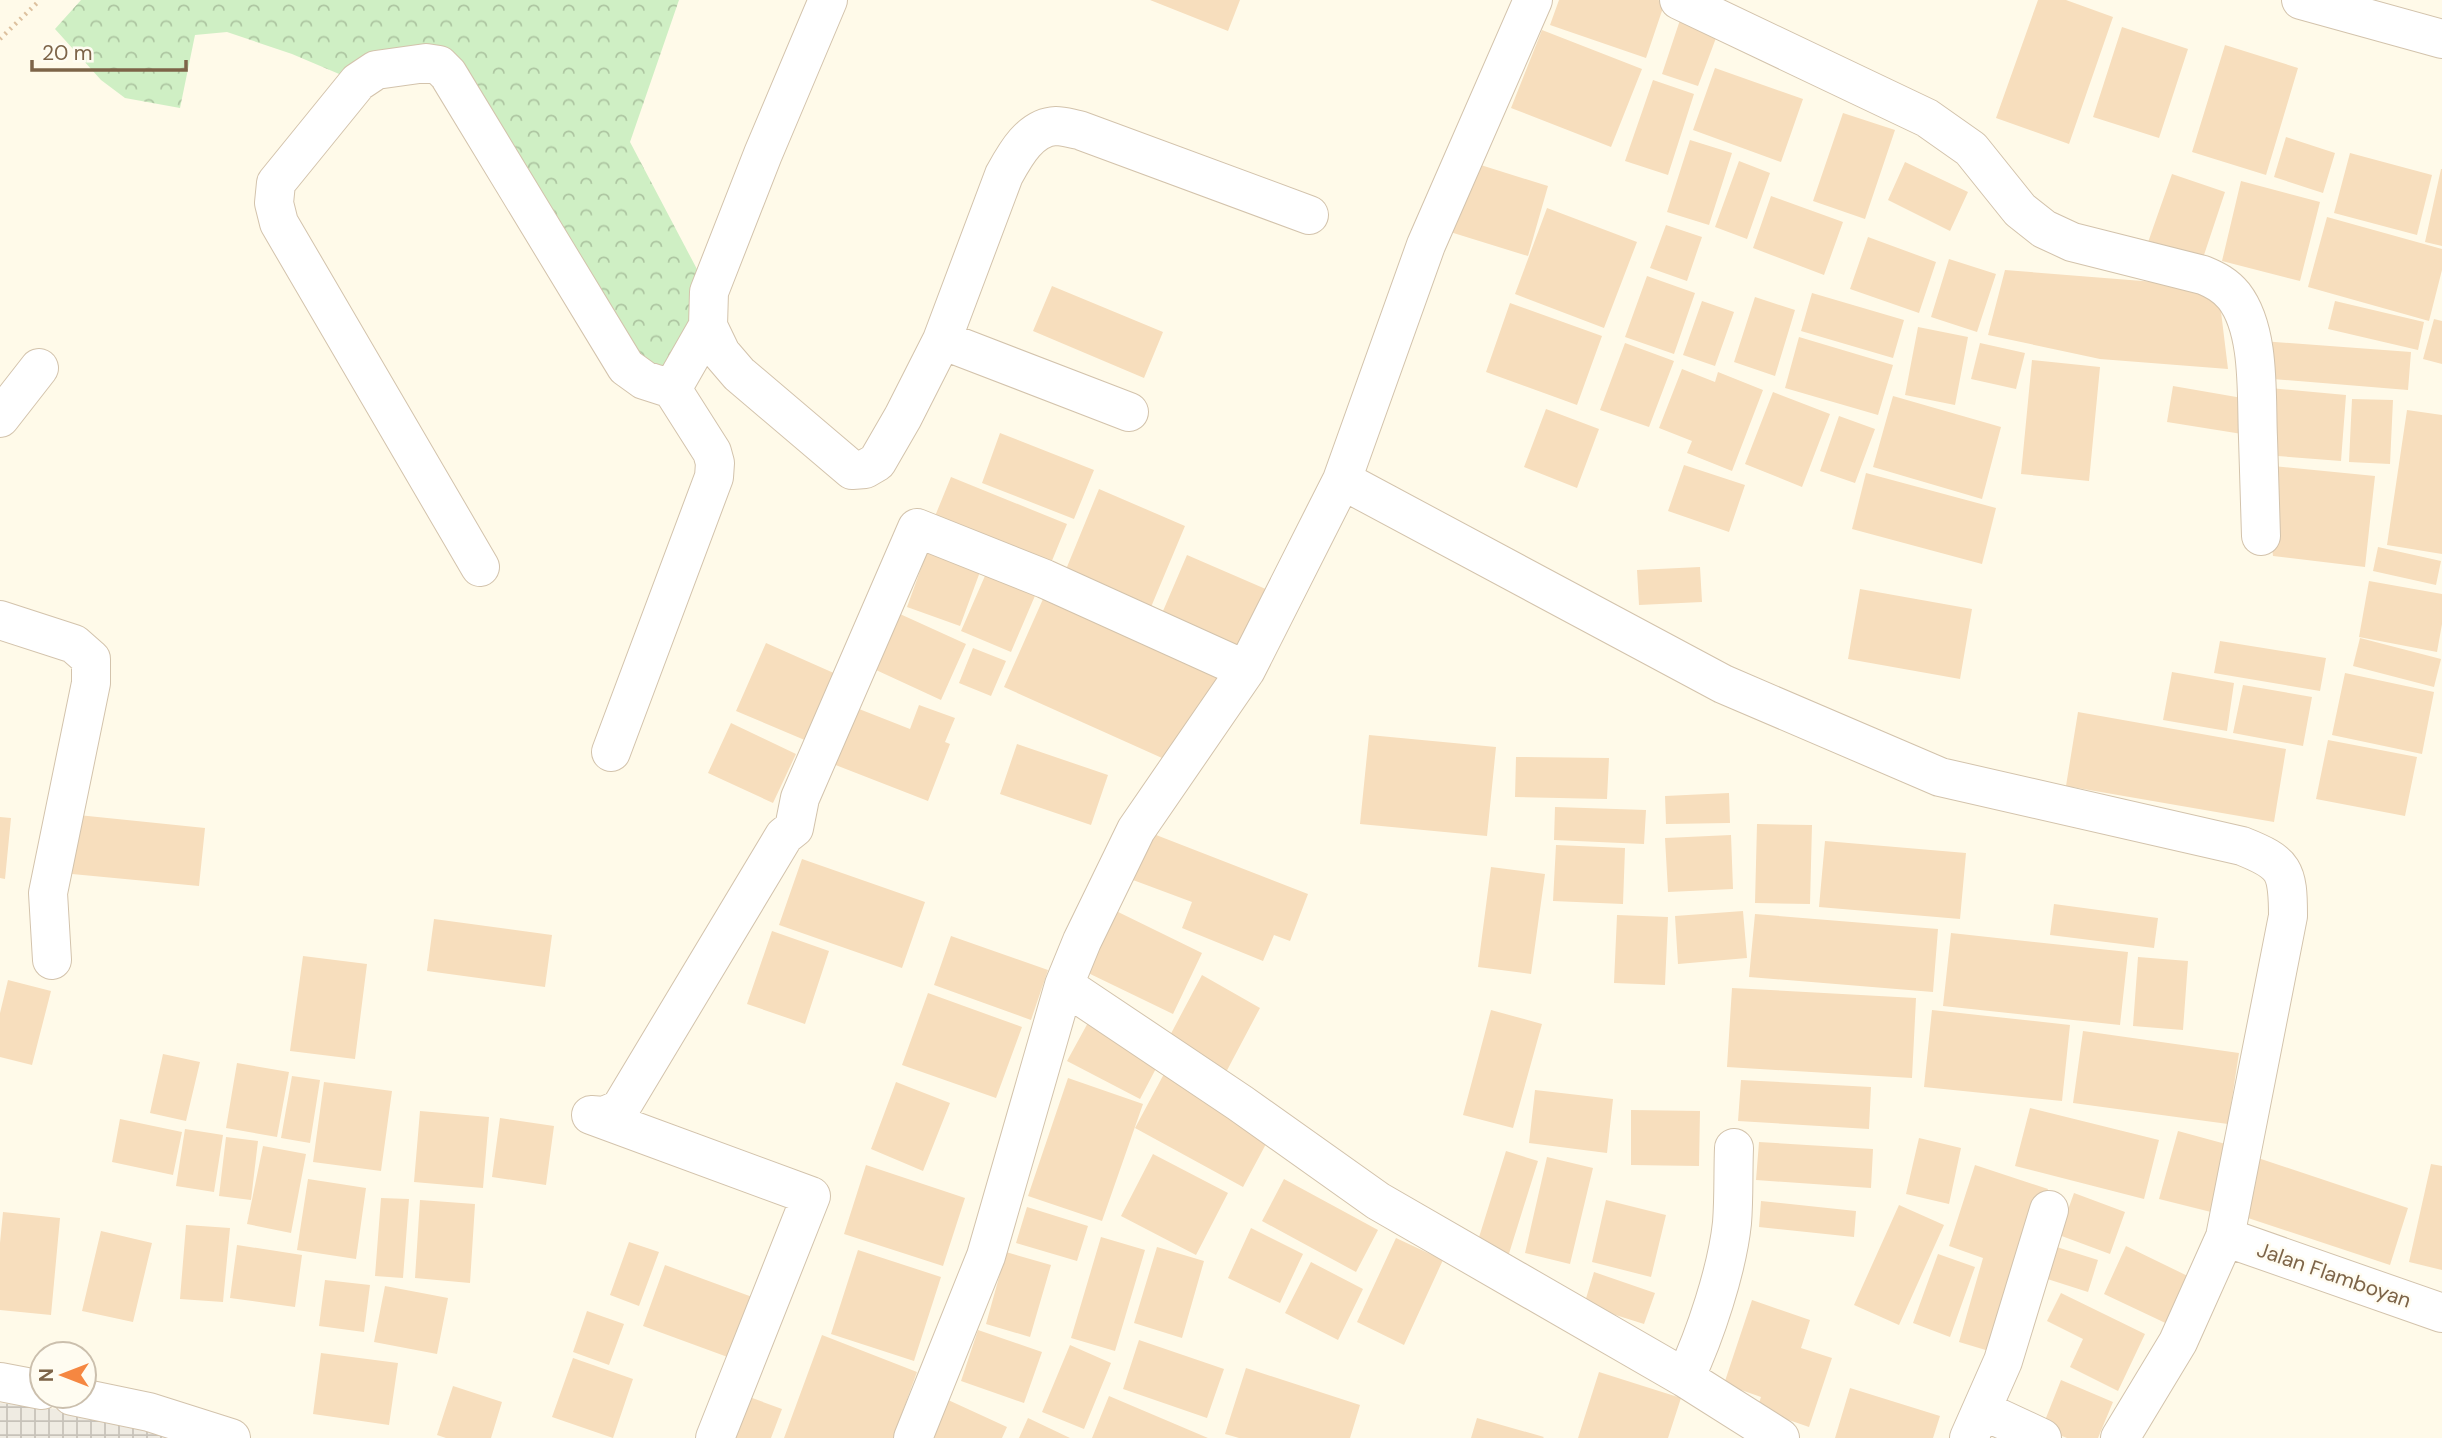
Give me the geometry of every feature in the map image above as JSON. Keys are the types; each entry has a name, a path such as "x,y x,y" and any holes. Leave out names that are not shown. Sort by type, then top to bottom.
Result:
{"street":[{"path":"672,389 708,326 709,292 828,0"},
{"path":"913,1438 986,1256 1064,985 1082,941 1136,830 1246,670 1342,480 1426,245 1533,0"},
{"path":"1679,0 1927,118 1971,149 2020,210 2043,229 2071,242 2203,275 2220,282 2234,297 2246,320 2256,370 2261,536"},
{"path":"2301,0 2442,39"},
{"path":"480,567 279,223 274,203 276,183 358,82 376,70 439,65 456,86 626,367 644,380 672,389 712,452 715,463 714,477 611,752"},
{"path":"708,326 722,353 739,374 852,470 865,469 877,462 903,417 942,340 1004,175 1017,151 1037,132 1056,126 1079,130 1309,215"},
{"path":"942,340 1129,412"},
{"path":"0,418 39,368"},
{"path":"1342,480 1723,684 1940,777 2242,846 2269,857 2283,869 2288,891 2288,916 2225,1237 2178,1342 2120,1438"},
{"path":"715,1438 811,1196 591,1115 604,1116 620,1109 784,836 794,828 800,798 917,528 1045,579 1246,670"},
{"path":"0,620 74,644 90,659 91,683 48,893 51,960"},
{"path":"1064,985 1240,1103 1378,1201 1685,1378 1780,1438"},
{"path":"1685,1378 1704,1332 1721,1274 1731,1225 1734,1148"},
{"path":"2042,1438 1975,1424 2003,1361 2049,1210"},
{"name":"Jalan Flamboyan","path":"2225,1237 2442,1313"},
{"path":"0,1381 28,1387"},
{"path":"98,1401 149,1412 232,1438"}],"path":[{"path":"0,39 40,0"}],"shaded area":[{"path":"0,1403 28,1406 28,1410 68,1410 117,1415 177,1438 0,1438"}],"green space":[{"path":"81,0 679,0 630,142 709,292 672,389 644,380 448,75 358,82 292,54 227,32 195,35 180,108 125,98 101,80 55,29"}],"building":[{"path":"1150,0 1240,0 1228,31"},
{"path":"1559,0 1665,2 1646,58 1550,25"},
{"path":"2038,0 2066,0 2113,17 2069,144 1996,118"},
{"path":"1681,17 1719,30 1698,86 1662,74"},
{"path":"2122,27 2188,49 2159,138 2093,117"},
{"path":"1542,30 1642,69 1611,147 1511,108"},
{"path":"2225,45 2298,68 2266,175 2192,152"},
{"path":"1715,68 1803,99 1781,162 1693,130"},
{"path":"1653,80 1694,94 1668,175 1625,161"},
{"path":"1843,113 1895,130 1865,219 1813,201"},
{"path":"2286,137 2335,153 2323,193 2274,177"},
{"path":"1690,140 1732,153 1709,225 1667,212"},
{"path":"2350,153 2432,175 2417,235 2334,213"},
{"path":"1468,161 1548,186 1528,256 1447,231"},
{"path":"1739,161 1770,173 1747,239 1715,227"},
{"path":"1905,162 1968,192 1950,231 1888,200"},
{"path":"2442,169 2442,246 2425,242"},
{"path":"2172,174 2225,192 2200,267 2146,248"},
{"path":"2241,181 2320,202 2300,281 2222,261"},
{"path":"1771,196 1843,222 1824,275 1753,248"},
{"path":"1547,208 1637,242 1604,328 1515,294"},
{"path":"2327,217 2442,249 2442,270 2429,321 2308,287"},
{"path":"1666,225 1702,237 1687,281 1650,268"},
{"path":"1868,237 1936,262 1919,313 1850,289"},
{"path":"1949,259 1996,274 1977,332 1931,317"},
{"path":"2005,270 2218,287 2228,369 2100,359 1988,335"},
{"path":"1647,276 1695,293 1674,354 1625,337"},
{"path":"1052,286 1163,332 1144,378 1033,331"},
{"path":"1812,293 1904,320 1893,358 1801,331"},
{"path":"1755,297 1795,310 1775,376 1734,362"},
{"path":"1702,301 1734,312 1715,366 1683,355"},
{"path":"2335,301 2424,322 2418,350 2328,329"},
{"path":"1510,303 1602,336 1577,405 1486,372"},
{"path":"2434,319 2442,321 2442,364 2423,359"},
{"path":"1918,327 1968,337 1955,405 1905,395"},
{"path":"1799,337 1893,365 1878,415 1785,388"},
{"path":"2262,341 2411,352 2408,390 2260,378"},
{"path":"1625,343 1674,361 1649,427 1600,410"},
{"path":"1980,343 2025,353 2016,389 1971,379"},
{"path":"2032,360 2100,367 2089,481 2021,474"},
{"path":"1682,369 1715,382 1718,372 1763,390 1732,471 1687,453 1692,441 1659,428"},
{"path":"2173,386 2248,399 2242,434 2167,422"},
{"path":"2270,388 2346,395 2341,461 2264,455"},
{"path":"1773,392 1830,414 1802,487 1745,464"},
{"path":"1893,396 2001,427 1982,499 1873,467"},
{"path":"2352,399 2393,400 2390,464 2349,462"},
{"path":"1546,409 1599,429 1577,488 1524,467"},
{"path":"2407,410 2442,415 2442,554 2387,545"},
{"path":"1839,416 1875,429 1855,483 1820,471"},
{"path":"1000,433 1094,470 1074,519 982,483"},
{"path":"1684,465 1745,485 1729,532 1668,511"},
{"path":"2263,465 2375,476 2365,567 2273,556"},
{"path":"1866,473 1996,508 1982,564 1852,529"},
{"path":"951,477 1067,524 1047,573 931,526"},
{"path":"1099,489 1185,526 1146,619 1060,584"},
{"path":"931,541 984,561 960,626 907,607"},
{"path":"2378,547 2441,561 2436,585 2373,571"},
{"path":"1187,555 1275,593 1246,663 1157,625"},
{"path":"991,562 1040,584 1011,652 961,631"},
{"path":"1700,567 1702,602 1639,605 1637,570"},
{"path":"2369,581 2442,594 2442,624 2437,652 2359,637"},
{"path":"1860,589 1972,609 1960,679 1848,659"},
{"path":"1047,590 1233,672 1162,758 1004,687"},
{"path":"900,614 966,644 941,700 876,670"},
{"path":"2360,638 2441,659 2434,687 2353,666"},
{"path":"2220,641 2326,658 2320,691 2214,673"},
{"path":"766,643 836,674 807,741 736,711"},
{"path":"973,648 1006,661 991,696 959,683"},
{"path":"2172,672 2234,683 2227,731 2163,720"},
{"path":"2345,673 2434,692 2422,754 2332,735"},
{"path":"2243,685 2312,697 2303,746 2233,733"},
{"path":"919,705 955,718 945,742 950,744 928,801 833,764 854,707 910,729"},
{"path":"2078,712 2286,749 2274,822 2066,786"},
{"path":"731,723 796,754 773,803 708,773"},
{"path":"1369,735 1496,747 1487,836 1360,824"},
{"path":"2328,740 2417,757 2405,816 2316,799"},
{"path":"1017,744 1108,775 1091,825 1000,794"},
{"path":"1516,757 1609,758 1607,799 1515,797"},
{"path":"1729,793 1730,823 1666,824 1665,796"},
{"path":"1555,807 1646,810 1644,844 1554,840"},
{"path":"78,815 205,828 199,886 72,874"},
{"path":"0,817 11,818 5,879 0,878"},
{"path":"1757,824 1812,825 1810,904 1755,903"},
{"path":"1151,833 1308,894 1290,941 1274,935 1263,961 1182,928 1192,902 1133,880"},
{"path":"1731,835 1733,889 1668,892 1665,838"},
{"path":"1825,841 1966,853 1960,919 1819,907"},
{"path":"1556,845 1625,848 1623,904 1553,901"},
{"path":"802,859 925,902 902,968 779,925"},
{"path":"1491,867 1545,874 1531,974 1478,967"},
{"path":"2054,904 2158,918 2154,948 2050,935"},
{"path":"1112,909 1202,953 1173,1014 1084,971"},
{"path":"1743,911 1747,958 1678,964 1675,916"},
{"path":"1755,914 1938,929 1933,992 1749,977"},
{"path":"1617,915 1668,917 1665,985 1614,983"},
{"path":"434,919 552,935 545,987 427,971"},
{"path":"772,931 829,951 805,1024 747,1004"},
{"path":"1951,933 2128,952 2120,1025 1943,1006"},
{"path":"951,936 1048,970 1031,1020 934,985"},
{"path":"303,956 367,964 355,1059 290,1051"},
{"path":"2138,957 2188,961 2183,1030 2133,1026"},
{"path":"1202,975 1260,1008 1224,1076 1166,1043"},
{"path":"8,980 51,991 32,1065 0,1057 0,1013"},
{"path":"1732,988 1916,998 1912,1078 1727,1067"},
{"path":"928,993 1022,1027 996,1098 902,1065"},
{"path":"1491,1010 1542,1024 1513,1128 1463,1115"},
{"path":"1932,1010 2070,1025 2062,1101 1924,1087"},
{"path":"1090,1019 1162,1057 1140,1099 1067,1061"},
{"path":"2083,1031 2239,1053 2228,1124 2073,1103"},
{"path":"163,1054 200,1062 186,1121 150,1113"},
{"path":"237,1063 289,1072 277,1137 226,1128"},
{"path":"1165,1072 1273,1131 1243,1187 1135,1128"},
{"path":"292,1076 320,1080 310,1143 281,1138"},
{"path":"1068,1078 1143,1104 1102,1221 1028,1196"},
{"path":"1741,1080 1871,1087 1869,1129 1738,1121"},
{"path":"324,1082 392,1091 381,1171 313,1162"},
{"path":"896,1082 950,1103 923,1171 871,1149"},
{"path":"1535,1090 1613,1099 1607,1153 1529,1143"},
{"path":"2030,1108 2159,1140 2144,1199 2015,1166"},
{"path":"1631,1110 1700,1111 1699,1166 1631,1165"},
{"path":"420,1111 489,1117 483,1188 414,1182"},
{"path":"500,1118 554,1126 546,1185 492,1177"},
{"path":"120,1119 182,1132 173,1175 112,1162"},
{"path":"185,1129 223,1135 214,1192 176,1186"},
{"path":"2178,1131 2233,1146 2215,1213 2159,1199"},
{"path":"226,1137 258,1141 251,1200 219,1196"},
{"path":"1919,1138 1961,1148 1949,1204 1906,1194"},
{"path":"1759,1142 1873,1149 1871,1188 1756,1180"},
{"path":"263,1146 306,1154 291,1233 247,1224"},
{"path":"1506,1151 1538,1161 1507,1260 1475,1250"},
{"path":"1153,1154 1228,1193 1196,1255 1121,1216"},
{"path":"2252,1156 2408,1208 2390,1265 2233,1213"},
{"path":"1547,1157 1593,1168 1570,1264 1525,1253"},
{"path":"2431,1164 2442,1166 2442,1270 2409,1262"},
{"path":"866,1165 965,1198 943,1266 844,1234"},
{"path":"1975,1165 2048,1189 1999,1354 1959,1342 1983,1258 1949,1246"},
{"path":"308,1179 366,1188 356,1259 297,1250"},
{"path":"1284,1179 1378,1230 1356,1272 1262,1221"},
{"path":"2074,1193 2125,1212 2110,1254 2059,1235"},
{"path":"381,1198 409,1199 403,1278 375,1276"},
{"path":"420,1200 475,1204 470,1283 415,1278"},
{"path":"1606,1200 1666,1215 1651,1277 1592,1262"},
{"path":"1761,1201 1856,1211 1854,1237 1759,1227"},
{"path":"1899,1205 1944,1225 1899,1325 1854,1305"},
{"path":"1027,1207 1088,1226 1077,1261 1016,1243"},
{"path":"3,1212 60,1218 51,1315 0,1310"},
{"path":"186,1225 230,1228 223,1302 180,1299"},
{"path":"1251,1228 1303,1254 1280,1303 1228,1278"},
{"path":"101,1231 152,1243 133,1322 82,1311"},
{"path":"1101,1237 1145,1250 1115,1351 1071,1338"},
{"path":"1396,1238 1443,1260 1404,1345 1357,1322"},
{"path":"629,1242 659,1252 639,1306 610,1295"},
{"path":"2047,1244 2098,1260 2088,1292 2038,1276"},
{"path":"237,1245 302,1255 295,1307 230,1298"},
{"path":"2126,1246 2198,1281 2176,1328 2104,1294"},
{"path":"1157,1247 1204,1261 1182,1338 1134,1323"},
{"path":"858,1250 941,1277 914,1361 831,1334"},
{"path":"1006,1252 1051,1265 1030,1337 986,1324"},
{"path":"1938,1254 1975,1267 1950,1337 1913,1323"},
{"path":"1311,1262 1363,1289 1338,1340 1285,1313"},
{"path":"665,1265 755,1298 733,1359 643,1326"},
{"path":"1594,1272 1655,1293 1644,1324 1584,1305"},
{"path":"325,1280 370,1285 364,1332 319,1326"},
{"path":"385,1286 448,1298 437,1354 374,1342"},
{"path":"2061,1293 2145,1334 2118,1391 2070,1367 2083,1339 2047,1321"},
{"path":"1752,1300 1810,1320 1801,1348 1832,1358 1809,1427 1757,1409 1761,1397 1724,1384"},
{"path":"587,1311 624,1324 609,1365 573,1352"},
{"path":"978,1330 1042,1352 1024,1403 961,1381"},
{"path":"822,1335 917,1372 893,1438 784,1438"},
{"path":"1139,1340 1224,1369 1207,1418 1123,1389"},
{"path":"1070,1345 1111,1363 1084,1429 1042,1412"},
{"path":"321,1353 398,1363 389,1425 313,1414"},
{"path":"573,1358 633,1379 613,1438 552,1417"},
{"path":"1246,1368 1360,1405 1350,1438 1239,1438 1225,1434"},
{"path":"1599,1372 1681,1398 1668,1438 1578,1438"},
{"path":"2061,1380 2113,1402 2098,1438 2067,1438 2042,1428"},
{"path":"453,1386 502,1402 491,1438 446,1438 437,1435"},
{"path":"1850,1388 1940,1416 1933,1438 1835,1438"},
{"path":"744,1395 782,1409 771,1438 729,1438"},
{"path":"1109,1396 1208,1438 1092,1438"},
{"path":"946,1399 1007,1427 1002,1438 928,1438"},
{"path":"1028,1418 1070,1438 1019,1438"},
{"path":"1477,1418 1544,1437 1471,1438"}]}
